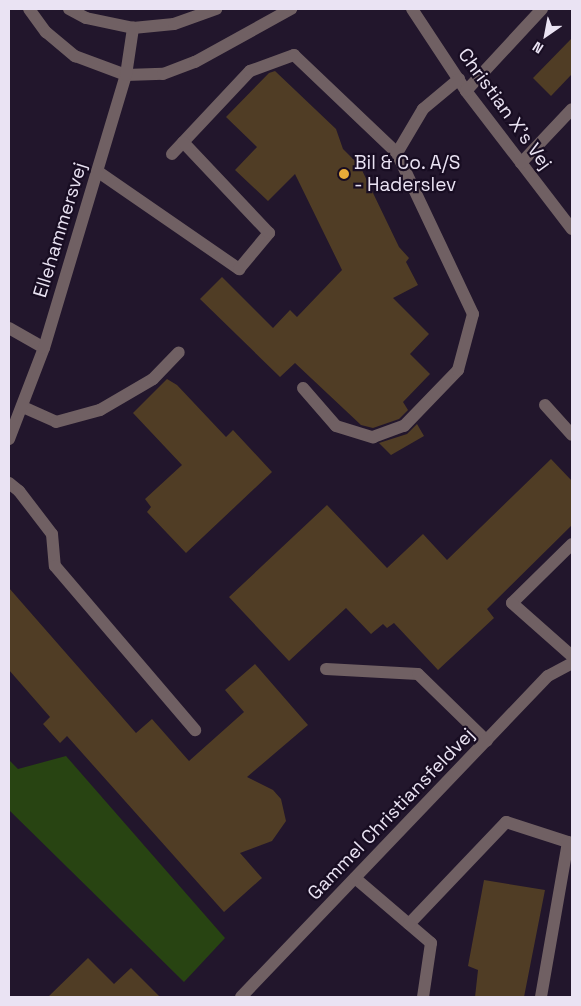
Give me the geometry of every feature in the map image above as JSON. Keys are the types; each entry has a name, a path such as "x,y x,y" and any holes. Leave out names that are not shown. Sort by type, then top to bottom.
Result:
{"street":[{"path":"29,9 46,32 75,56 126,74 163,74 195,62 292,9"},
{"path":"69,9 86,18 133,28 174,24 216,9"},
{"name":"Christian X's Vej","path":"412,9 466,91 572,229"},
{"path":"466,91 542,9"},
{"name":"Ellehammersvej","path":"9,439 23,407 44,348 126,74 133,28"},
{"path":"172,154 250,71 294,54 397,153 473,314 458,370 404,426 373,437 336,426 302,388"},
{"path":"397,153 423,109 459,79"},
{"path":"521,163 572,109"},
{"path":"97,171 239,268 269,233 183,142"},
{"path":"9,328 44,348"},
{"path":"23,407 56,422 100,410 152,378 178,352"},
{"path":"545,405 572,435"},
{"path":"9,483 19,491 52,534 55,566 195,730"},
{"path":"572,544 512,603 572,656"},
{"name":"Gammel Christiansfeldvej","path":"241,997 548,676 572,663"},
{"path":"326,670 418,674 487,740"},
{"path":"409,924 506,822 568,842 541,997"},
{"path":"355,878 431,943 423,997"}],"green space":[{"path":"66,756 225,938 184,982 9,810 9,760 18,769"}],"building":[{"path":"572,38 572,74 551,96 533,78"},
{"path":"275,71 336,129 343,149 360,166 399,247 409,258 406,262 418,285 393,298 429,334 410,354 430,374 403,402 408,410 399,419 373,428 361,425 295,363 280,377 200,299 222,277 273,328 290,310 297,317 342,270 295,174 268,201 235,170 257,147 226,117 269,73"},
{"path":"167,379 177,385 226,437 233,430 272,472 186,553 147,512 151,507 145,499 182,465 133,413"},
{"path":"417,424 424,436 391,455 379,443 407,434"},
{"path":"551,459 572,481 572,525 487,609 494,618 438,670 394,623 387,628 383,624 371,634 346,608 289,661 229,597 327,505 387,568 423,534 447,560"},
{"path":"9,588 136,733 152,719 189,761 244,712 225,690 255,664 308,725 247,777 273,790 281,799 286,821 272,841 240,853 262,878 224,912 67,736 60,743 43,724 50,717 9,670"},
{"path":"484,880 545,890 524,997 475,997 478,970 468,966"},
{"path":"88,958 114,984 131,968 160,997 48,997"}],"place":[{"name":"Bil & Co. A/S - Haderslev","path":"344,174"}]}
